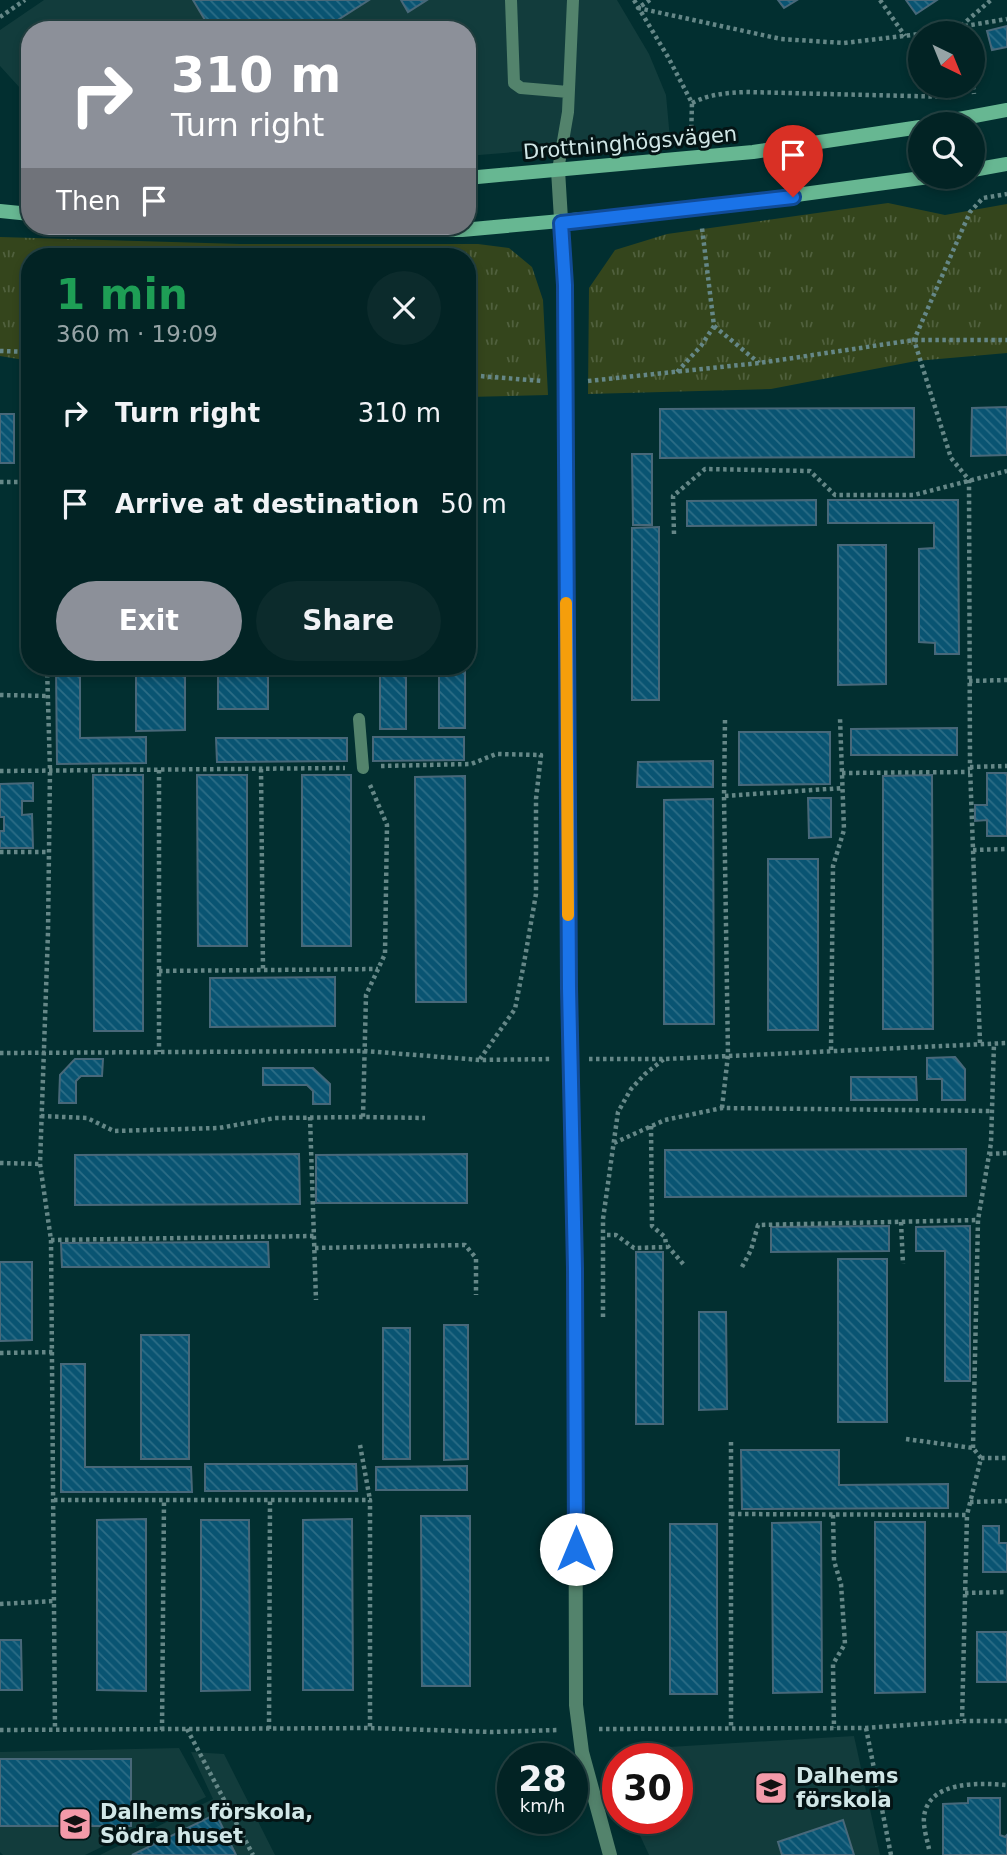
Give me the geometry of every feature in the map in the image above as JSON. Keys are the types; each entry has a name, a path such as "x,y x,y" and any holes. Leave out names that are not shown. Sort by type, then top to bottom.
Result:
{"street":[{"path":"985,114 1007,110"},
{"name":"Drottninghögsvägen","path":"476,177 753,152 908,129"},
{"path":"985,168 1007,164"},
{"path":"558,170 565,285 569,988 575,1268 576,1705 582,1752 610,1855"},
{"path":"476,229 693,209 908,180"},
{"path":"0,209 21,206"},
{"path":"0,209 21,212"}],"lane":[{"path":"511,0 514,83 521,88 568,92"},
{"path":"558,170 568,112 573,0"},
{"path":"359,719 363,768"}],"path":[{"path":"0,17 25,0"},
{"path":"634,0 692,103 691,142"},
{"path":"638,8 650,0"},
{"path":"638,8 781,39 844,43 906,37 880,0"},
{"path":"967,21 991,0"},
{"path":"985,22 1007,19"},
{"path":"692,103 720,93 746,92 908,96"},
{"path":"980,1043 970,770 969,481 951,458 914,340 970,212 983,198 1007,194"},
{"path":"677,372 701,346 714,326 702,224"},
{"path":"714,326 759,363"},
{"path":"588,381 759,363 914,340 1007,340"},
{"path":"0,351 21,352"},
{"path":"476,376 542,381"},
{"path":"674,534 673,496 705,469 810,471 835,495 914,495 1007,471"},
{"path":"0,482 21,482"},
{"path":"47,675 49,852 40,1164 51,1240 55,1730"},
{"path":"969,681 1007,680"},
{"path":"0,695 48,696"},
{"path":"831,1051 833,866 844,830 840,718"},
{"path":"722,1108 729,1055 724,796 726,720"},
{"path":"0,771 363,768 471,764 496,754 541,755 536,799 537,884 515,1009 480,1059"},
{"path":"842,773 970,770 1007,766"},
{"path":"363,768 387,825 385,954 366,995 363,1116"},
{"path":"261,769 263,970"},
{"path":"159,770 159,1052"},
{"path":"724,796 843,788"},
{"path":"973,850 1007,849"},
{"path":"0,852 49,852"},
{"path":"159,971 378,969"},
{"path":"981,1458 973,1448 978,1220 989,1154 994,1043"},
{"path":"646,1059 1007,1043"},
{"path":"0,1053 365,1051 493,1060"},
{"path":"603,1317 603,1219 618,1112 622,1102 645,1074 665,1059"},
{"path":"614,1143 665,1120 722,1108 992,1111"},
{"path":"41,1116 87,1118 114,1131 219,1128 275,1118 425,1118"},
{"path":"310,1117 317,1300"},
{"path":"651,1126 652,1226 665,1237 668,1247 684,1265"},
{"path":"989,1154 1007,1153"},
{"path":"0,1163 40,1164"},
{"path":"742,1267 751,1250 758,1225 978,1220"},
{"path":"901,1222 903,1264"},
{"path":"607,1235 616,1235 634,1248 668,1247"},
{"path":"51,1240 314,1236"},
{"path":"315,1248 465,1245 476,1258 476,1295"},
{"path":"0,1353 53,1352"},
{"path":"906,1440 973,1448"},
{"path":"731,1442 731,1728"},
{"path":"360,1445 370,1500 370,1728"},
{"path":"981,1458 1007,1458"},
{"path":"962,1721 967,1515 981,1458"},
{"path":"54,1500 370,1500"},
{"path":"162,1730 164,1500"},
{"path":"269,1729 270,1500"},
{"path":"970,1502 1007,1501"},
{"path":"731,1514 967,1515"},
{"path":"833,1515 834,1561 841,1584 845,1644 834,1664 834,1728"},
{"path":"965,1592 1007,1592"},
{"path":"0,1604 54,1601"},
{"path":"658,1728 866,1728 962,1721 1007,1721"},
{"path":"0,1730 370,1728 491,1732"},
{"path":"866,1728 891,1855"},
{"path":"187,1729 253,1855"},
{"path":"929,1849 924,1818 929,1800 950,1788 978,1783 1007,1785"}],"shaded area":[{"path":"44,0 617,0 649,54 666,95 670,139 476,155 476,21 21,21 21,89 0,66 0,30"},
{"name":"Dalhems förskola","path":"854,1736 880,1855 649,1855 639,1834 693,1834 693,1746"},
{"name":"Dalhems förskola, Södra huset","path":"179,1748 206,1797 85,1855 3,1855 0,1852 0,1752"},
{"path":"191,1752 224,1754 275,1855 100,1855 213,1799"}],"green space":[{"path":"888,203 945,215 1007,204 1007,353 916,361 771,389 588,394 589,288 615,250 667,234"},
{"path":"0,237 240,244 478,244 509,248 532,267 543,300 548,395 476,397 476,248 21,248 21,360 0,356"}],"building":[{"path":"193,0 369,0 336,21 206,21"},
{"path":"401,0 427,0 408,12"},
{"path":"778,0 797,0 784,8"},
{"path":"906,0 937,0 916,14"},
{"path":"1007,26 1007,47 992,50 987,31"},
{"path":"1007,407 1007,455 971,456 972,408"},
{"path":"914,408 914,457 660,458 660,409"},
{"path":"0,414 14,414 14,463 0,463"},
{"path":"632,454 652,454 652,525 633,525"},
{"path":"816,500 816,525 687,526 687,501"},
{"path":"828,500 958,500 959,654 935,654 935,643 919,642 919,549 934,548 934,523 828,523"},
{"path":"659,527 659,700 632,700 632,528"},
{"path":"838,545 886,545 886,684 838,685"},
{"path":"56,675 80,675 80,738 146,737 146,763 57,764"},
{"path":"136,675 185,675 185,730 136,731"},
{"path":"218,675 268,675 268,709 218,709"},
{"path":"380,675 406,675 406,729 380,729"},
{"path":"439,675 465,675 465,728 439,728"},
{"path":"957,728 957,755 851,755 851,729"},
{"path":"739,732 830,732 830,784 739,785"},
{"path":"373,737 464,737 464,760 373,761"},
{"path":"216,738 347,738 347,761 217,762"},
{"path":"713,761 713,787 637,787 638,762"},
{"path":"987,773 1007,773 1007,836 987,836 987,820 975,821 975,805 987,805"},
{"path":"93,775 143,775 143,1031 94,1031"},
{"path":"197,775 247,775 247,946 198,946"},
{"path":"302,775 351,775 351,946 302,946"},
{"path":"932,775 933,1029 883,1029 883,776"},
{"path":"465,776 466,1002 416,1002 415,777"},
{"path":"33,783 33,801 22,801 22,815 32,814 33,848 0,848 0,831 4,831 4,817 0,817 0,784"},
{"path":"808,798 831,798 831,837 809,838"},
{"path":"713,799 714,1024 664,1024 664,800"},
{"path":"768,859 818,859 818,1030 768,1030"},
{"path":"335,977 335,1026 210,1027 210,978"},
{"path":"955,1057 965,1069 965,1100 942,1100 942,1079 927,1079 927,1058"},
{"path":"75,1059 103,1059 102,1076 81,1076 76,1081 76,1103 59,1103 60,1075"},
{"path":"263,1068 313,1068 330,1084 330,1104 313,1104 313,1091 307,1085 263,1085"},
{"path":"851,1077 916,1077 917,1100 851,1100"},
{"path":"966,1149 966,1196 665,1197 665,1150"},
{"path":"299,1154 300,1204 75,1205 75,1155"},
{"path":"467,1154 467,1203 316,1203 316,1155"},
{"path":"889,1226 889,1251 771,1252 771,1227"},
{"path":"970,1226 970,1381 945,1381 945,1251 916,1251 916,1227"},
{"path":"268,1242 269,1267 62,1267 61,1243"},
{"path":"636,1252 663,1252 663,1424 636,1424"},
{"path":"838,1259 887,1259 887,1422 838,1422"},
{"path":"0,1262 32,1262 32,1340 0,1341"},
{"path":"699,1312 726,1312 727,1409 699,1410"},
{"path":"444,1325 468,1325 468,1459 444,1460"},
{"path":"383,1328 410,1328 410,1459 383,1459"},
{"path":"141,1335 189,1335 189,1459 141,1459"},
{"path":"61,1364 85,1364 85,1467 191,1467 192,1492 61,1492"},
{"path":"741,1450 839,1450 839,1485 948,1484 948,1508 742,1509"},
{"path":"205,1464 356,1464 357,1491 205,1491"},
{"path":"467,1466 467,1490 376,1490 376,1467"},
{"path":"421,1516 470,1516 470,1686 422,1686"},
{"path":"146,1519 146,1691 97,1690 97,1520"},
{"path":"352,1519 353,1690 303,1690 303,1520"},
{"path":"201,1520 249,1520 250,1690 201,1691"},
{"path":"821,1522 822,1692 773,1693 772,1523"},
{"path":"875,1522 925,1522 925,1692 875,1693"},
{"path":"670,1524 717,1524 717,1694 670,1694"},
{"path":"983,1526 999,1526 999,1543 1007,1543 1007,1572 983,1572"},
{"path":"977,1632 1007,1632 1007,1682 977,1682"},
{"path":"0,1640 21,1640 22,1690 0,1690"},
{"path":"0,1759 131,1759 131,1826 0,1826"},
{"path":"968,1798 1000,1798 1000,1835 1007,1835 1007,1855 943,1855 943,1804 968,1803"},
{"path":"216,1814 236,1855 132,1855"},
{"path":"843,1820 854,1855 782,1855 778,1842"}],"slow traffic":[{"path":"566,603 568,915"}],"place":[{"name":"Dalhems förskola","path":"771,1788"},
{"name":"Dalhems förskola, Södra huset","path":"75,1824"}],"route":[{"path":"576,1549 575,1268 569,988 565,285 561,223 793,197"}]}
